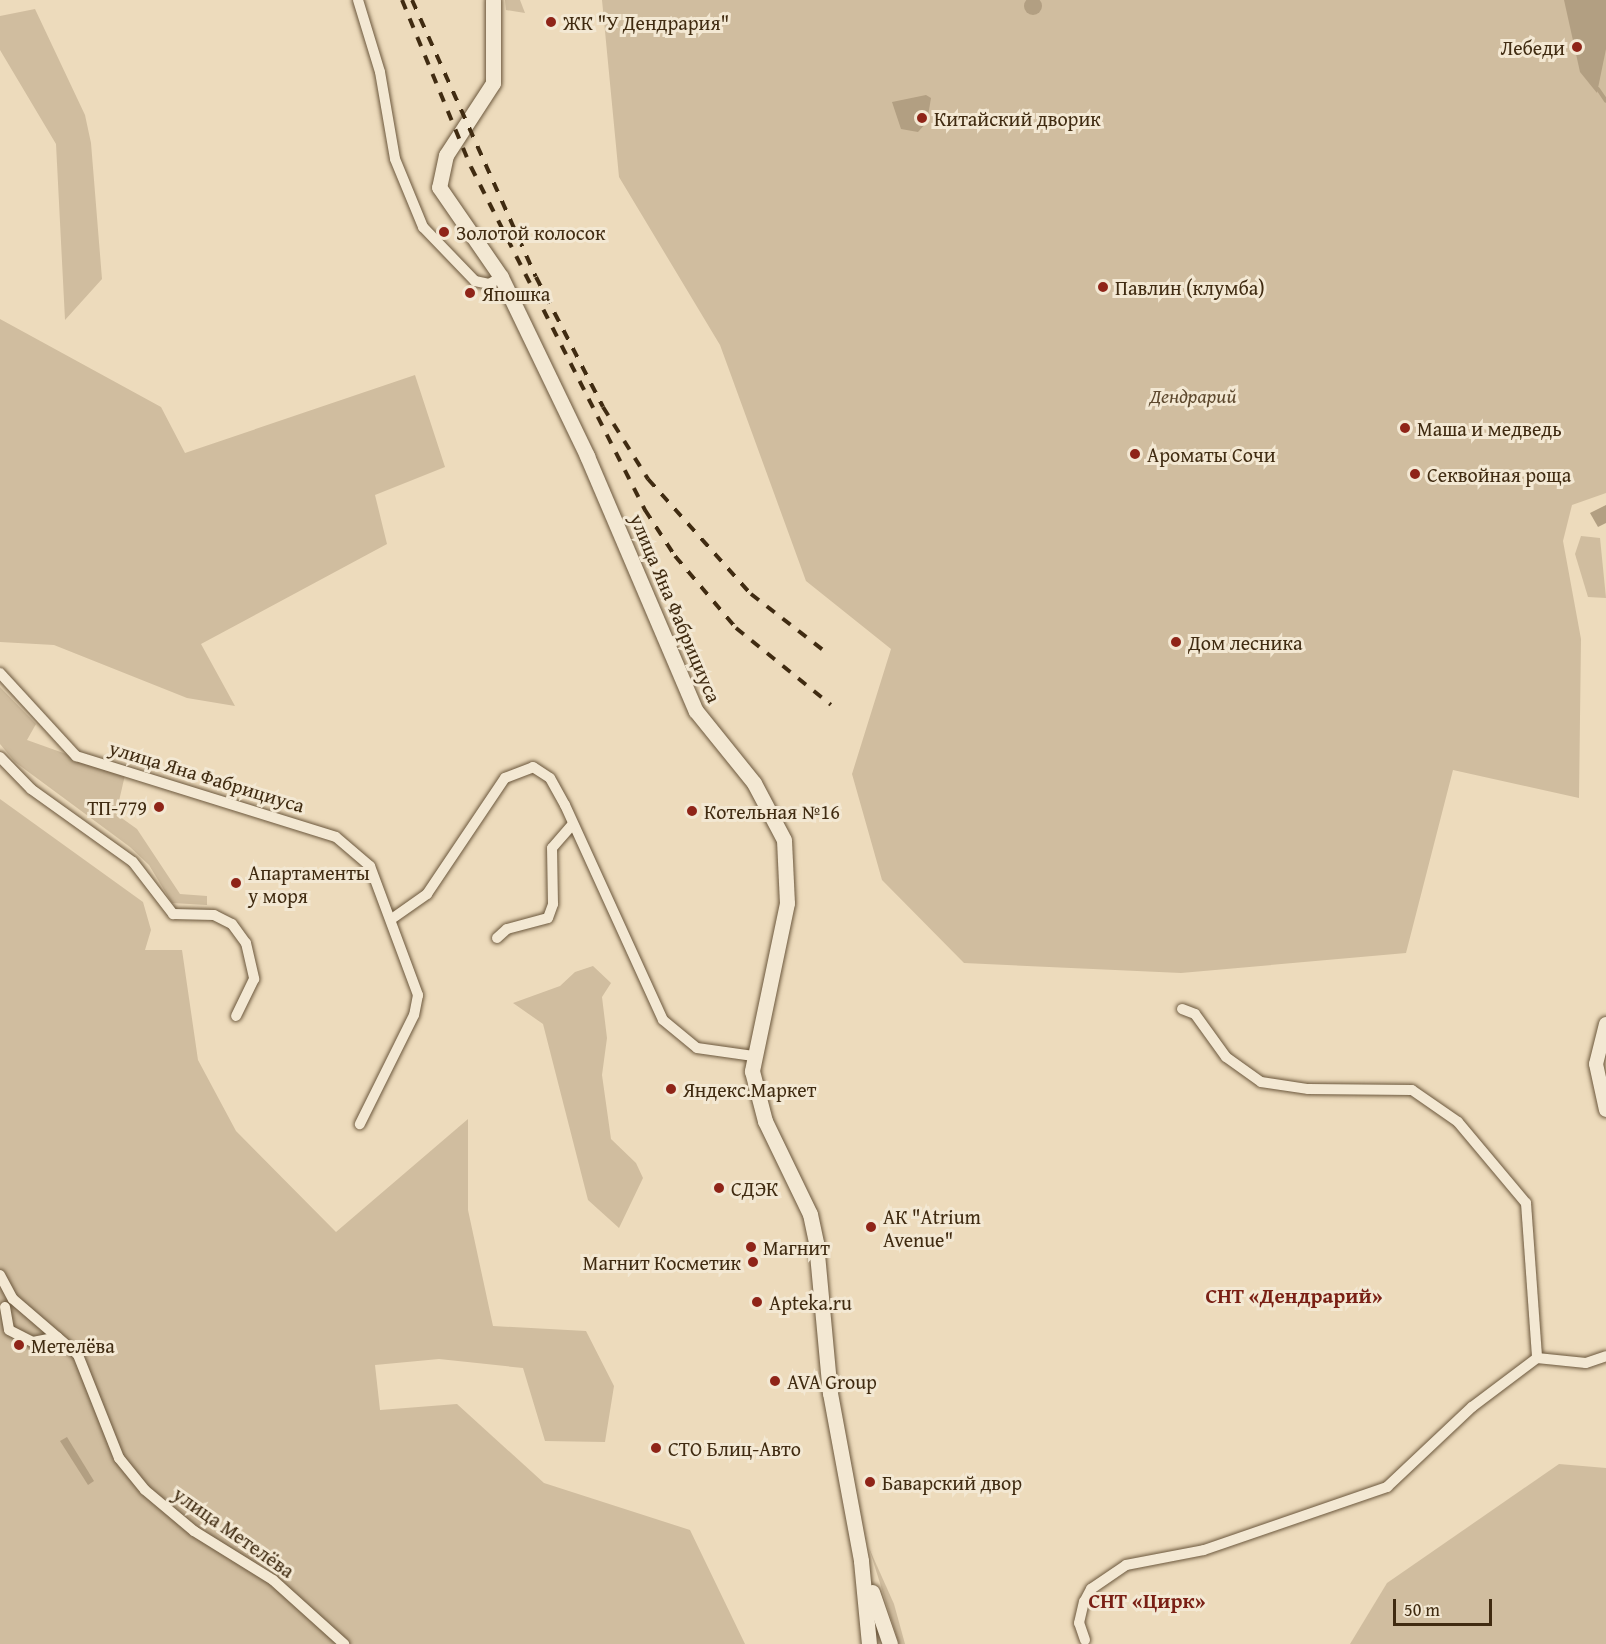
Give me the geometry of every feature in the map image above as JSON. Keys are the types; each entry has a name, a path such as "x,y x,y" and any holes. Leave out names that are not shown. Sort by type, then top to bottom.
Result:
{"main road":[{"name":"улица Яна Фабрициуса","path":"492,0 493,83 446,156 439,187 501,277 587,456 696,711 754,783 784,840 787,903 776,973 753,1056 765,1121 810,1214 833,1411 861,1561 869,1644"},
{"name":"улица Яна Фабрициуса","path":"861,1561 890,1644"}],"street":[{"path":"358,0 372,38 395,159 423,226 475,281 489,284 501,277"},
{"name":"улица Яна Фабрициуса","path":"0,674 76,756 348,844 370,866 393,918 417,984 417,1005 360,1124"},
{"path":"0,757 31,789 133,862 173,914 214,915 232,924 246,943 254,970 250,996 236,1016"},
{"path":"393,918 427,894 515,770 525,766 544,773 572,825 672,1031 697,1048 753,1056"},
{"path":"497,938 507,928 548,918 554,904 552,848 572,825"},
{"path":"1182,1009 1195,1014 1226,1057 1261,1082 1308,1089 1412,1089 1458,1122 1526,1203 1537,1358"},
{"path":"1606,1024 1596,1064 1606,1110"},
{"name":"улица Метелёва","path":"0,1275 13,1299 78,1355 119,1458 145,1490 194,1531 273,1580 344,1644"},
{"path":"5,1307 9,1330 33,1341 58,1337"},
{"path":"1085,1640 1079,1623 1084,1602 1108,1575 1125,1565 1204,1550 1396,1483 1472,1407 1537,1358 1586,1363 1606,1356"}],"green space":[{"path":"505,0 520,0 525,13 506,10"},
{"name":"Дендрарий","path":"602,0 1606,0 1606,493 1572,505 1563,541 1581,639 1579,798 1453,770 1406,953 1181,973 964,963 882,880 852,774 891,649 806,581 720,345 619,177"},
{"path":"35,9 85,115 91,143 102,279 65,320 56,144 0,50 0,16"},
{"path":"0,319 161,407 185,453 415,375 445,467 375,495 387,544 201,644 235,706 187,698 54,645 0,642"},
{"path":"1581,536 1600,538 1606,598 1588,597 1575,554"},
{"path":"0,687 36,724 27,740 125,775 116,814 137,829 180,894 207,896 207,905 172,903 149,865 130,847 15,762 0,744"},
{"path":"0,799 143,902 151,930 145,950 182,950 198,1060 236,1131 336,1232 468,1119 468,1210 493,1326 586,1331 614,1386 605,1442 545,1441 523,1368 439,1359 375,1365 380,1410 457,1404 544,1483 690,1530 745,1644 0,1644"},
{"path":"593,966 611,983 602,997 607,1038 602,1075 611,1139 636,1163 643,1178 619,1228 588,1200 543,1024 513,1003 560,986 575,972"},
{"path":"1559,1464 1606,1468 1606,1644 1350,1644 1387,1583"},
{"path":"869,1548 894,1604 905,1644 899,1644"}],"shaded area":[{"path":"1029,-3 1037,-3 1042,2 1040,13 1029,15 1024,10 1024,2"},
{"path":"1564,0 1606,0 1606,49 1597,93 1580,72"},
{"path":"926,95 931,98 927,122 918,132 901,129 892,102"},
{"path":"1606,505 1606,523 1598,527 1590,513"},
{"path":"67,1437 94,1481 88,1485 60,1441"}],"waterway":[{"path":"1598,89 1606,101"}],"railway":[{"path":"402,0 471,167 645,510 675,556 736,628 831,705"},
{"path":"412,0 536,277 603,407 648,479 751,594 828,654"}],"place":[{"name":"ЖК \"У Дендрария\"","path":"551,22"},
{"name":"Лебеди","path":"1577,47"},
{"name":"Китайский дворик","path":"922,118"},
{"name":"Золотой колосок","path":"444,232"},
{"name":"Павлин (клумба)","path":"1103,287"},
{"name":"Япошка","path":"470,293"},
{"name":"Маша и медведь","path":"1405,428"},
{"name":"Ароматы Сочи","path":"1135,454"},
{"name":"Секвойная роща","path":"1415,474"},
{"name":"Дом лесника","path":"1176,642"},
{"name":"ТП-779","path":"159,807"},
{"name":"Котельная №16","path":"692,811"},
{"name":"Апартаменты у моря","path":"236,883"},
{"name":"Яндекс.Маркет","path":"671,1089"},
{"name":"СДЭК","path":"719,1188"},
{"name":"АК \"Atrium Avenue\"","path":"871,1227"},
{"name":"Магнит","path":"751,1247"},
{"name":"Магнит Косметик","path":"753,1262"},
{"name":"Apteka.ru","path":"757,1302"},
{"name":"Метелёва","path":"19,1345"},
{"name":"AVA Group","path":"775,1381"},
{"name":"СТО Блиц-Авто","path":"656,1448"},
{"name":"Баварский двор","path":"870,1482"}],"district":[{"name":"СНТ «Дендрарий»","path":"1294,1296"},
{"name":"СНТ «Цирк»","path":"1147,1601"}]}
